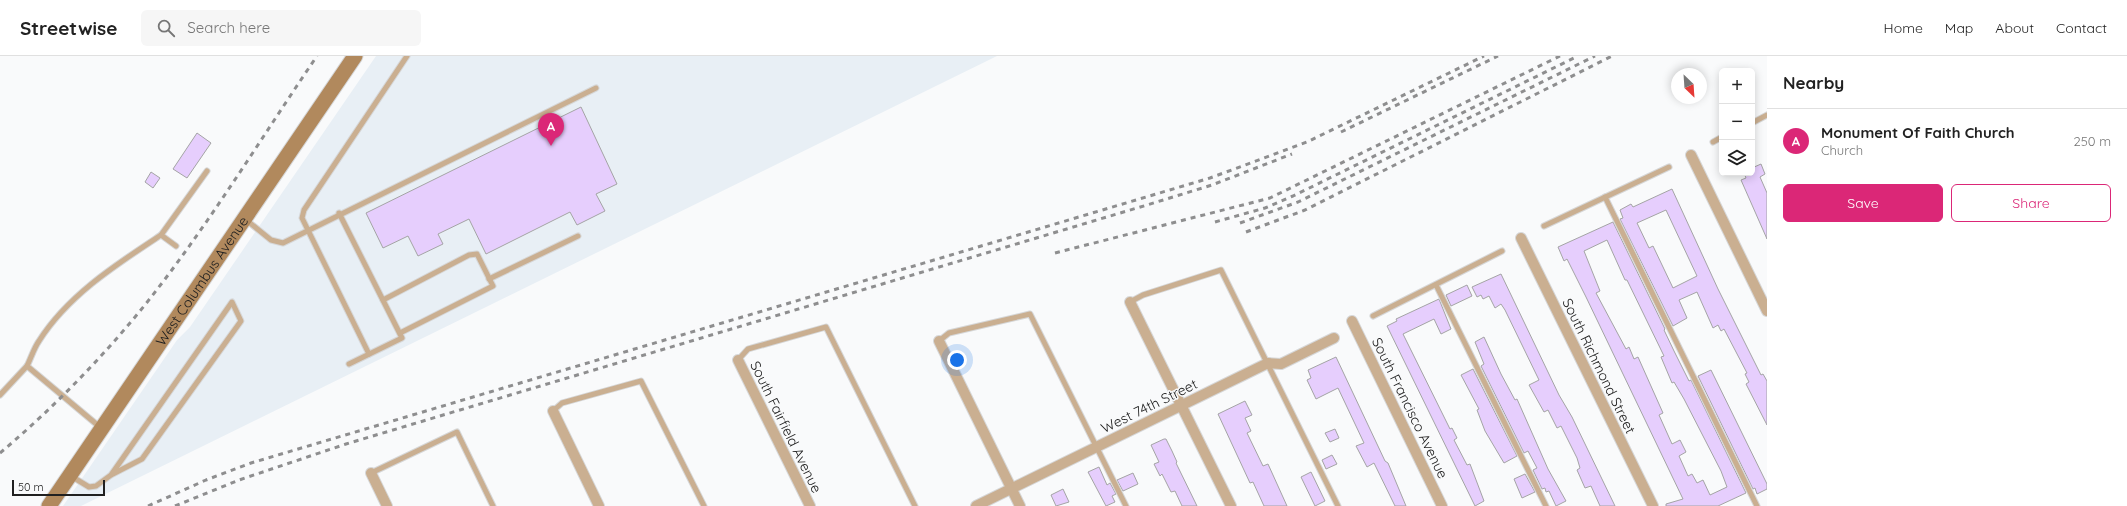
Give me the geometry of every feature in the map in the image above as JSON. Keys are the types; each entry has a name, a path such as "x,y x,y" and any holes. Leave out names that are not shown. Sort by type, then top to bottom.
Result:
{"main road":[{"name":"West Columbus Avenue","path":"49,506 355,56"}],"street":[{"path":"1691,155 1767,311"},
{"name":"South Richmond Street","path":"1521,238 1653,506"},
{"path":"1130,302 1231,506"},
{"name":"South Francisco Avenue","path":"1352,321 1442,506"},
{"name":"West 74th Street","path":"976,506 1268,363 1281,364 1334,338"},
{"path":"939,341 1020,506"},
{"name":"South Fairfield Avenue","path":"738,360 810,506"},
{"path":"553,411 599,506"},
{"path":"371,473 388,506"}],"lane":[{"path":"369,354 302,218 304,210 407,56"},
{"path":"244,219 271,240 283,243 340,213 596,88"},
{"path":"1755,121 1767,115"},
{"path":"1712,142 1719,138"},
{"path":"1544,226 1668,167"},
{"path":"0,395 27,366 39,341 88,286 112,267 161,235 207,171"},
{"path":"1606,197 1757,506"},
{"path":"340,213 402,338 348,364"},
{"path":"161,235 176,246"},
{"path":"489,279 578,236"},
{"path":"1373,316 1502,251"},
{"path":"383,300 469,255 477,254 493,286 400,333"},
{"path":"1130,302 1143,295 1221,270 1338,506"},
{"path":"1436,285 1546,506"},
{"path":"70,475 89,487 96,486 111,475 142,459 241,321 232,302 111,475"},
{"path":"939,341 949,333 1030,314 1126,506"},
{"path":"738,360 748,349 826,327 915,506"},
{"path":"27,366 102,428"},
{"path":"553,411 562,403 641,381 704,506"},
{"path":"371,473 457,432 493,506"}],"shaded area":[{"path":"376,56 997,56 81,506 63,506 177,340 190,327"}],"building":[{"path":"581,107 617,184 596,194 605,211 577,225 570,212 486,254 469,219 438,234 443,244 418,256 408,236 383,248 366,213"},
{"path":"197,133 211,143 187,178 173,169"},
{"path":"1761,164 1765,174 1760,177 1767,193 1767,239 1741,180 1746,178 1745,176 1755,176 1755,167"},
{"path":"151,172 160,178 153,188 145,182"},
{"path":"1672,189 1718,289 1761,375 1763,374 1767,381 1767,425 1746,384 1749,382 1745,374 1747,373 1724,329 1721,331 1718,325 1713,328 1697,292 1679,300 1687,318 1673,326 1620,219 1623,218 1620,210 1631,204 1633,207","holes":["1666,210 1697,276 1673,288 1653,246 1649,248 1637,223"]},
{"path":"1613,222 1665,329 1664,330 1674,351 1689,381 1691,380 1746,493 1718,506 1666,506 1666,504 1683,499 1586,297 1567,259 1564,261 1558,247","holes":["1607,240 1625,280 1627,280 1664,356 1661,357 1672,383 1674,382 1684,399 1721,471 1727,487 1710,495 1703,480 1697,483 1692,474 1688,476 1679,456 1686,452 1680,440 1672,444 1659,415 1663,413 1638,357 1634,359 1629,347 1626,349 1596,293 1600,291 1584,251"]},
{"path":"1501,274 1559,395 1572,417 1615,506 1600,506 1591,486 1585,488 1577,470 1580,468 1577,458 1561,426 1557,428 1548,410 1544,412 1529,385 1539,380 1505,310 1501,304 1495,308 1489,296 1483,299 1481,295 1477,297 1472,287"},
{"path":"1467,285 1472,296 1451,306 1446,295"},
{"path":"1439,299 1451,329 1441,334 1434,319 1403,334 1450,429 1452,428 1457,438 1454,440 1467,465 1470,464 1484,501 1475,506 1387,326 1397,321 1396,319"},
{"path":"1484,337 1501,374 1515,400 1517,399 1548,469 1566,501 1556,506 1549,491 1546,492 1545,488 1542,489 1533,470 1537,468 1528,451 1524,453 1481,366 1484,364 1475,342"},
{"path":"1336,357 1385,461 1388,463 1406,506 1395,506 1374,463 1367,467 1356,446 1364,443 1338,388 1316,399 1307,380 1311,378 1308,370"},
{"path":"1473,369 1517,456 1504,463 1485,431 1477,410 1479,409 1461,375"},
{"path":"1711,370 1767,484 1767,489 1757,494 1755,488 1753,489 1698,376"},
{"path":"1245,401 1252,415 1245,418 1251,431 1247,433 1263,466 1268,464 1287,506 1264,506 1253,482 1250,483 1218,414"},
{"path":"1335,429 1339,438 1330,442 1325,433"},
{"path":"1166,439 1172,451 1177,462 1176,463 1197,506 1182,506 1175,491 1171,492 1162,474 1160,476 1154,464 1159,462 1151,445"},
{"path":"1332,455 1337,464 1326,469 1322,460"},
{"path":"1099,467 1107,485 1110,483 1116,494 1112,496 1115,502 1106,506 1088,472"},
{"path":"1311,472 1325,501 1315,506 1301,477"},
{"path":"1133,473 1138,484 1123,491 1117,480"},
{"path":"1525,474 1535,492 1522,498 1514,479"},
{"path":"1063,489 1069,502 1056,506 1051,495"}],"railway":[{"path":"0,453 37,420 108,349 164,281 209,218 317,56"},
{"path":"148,506 206,480 251,463 1210,178 1307,142 1484,56"},
{"path":"1341,132 1498,56"},
{"path":"1055,253 1270,198 1560,56"},
{"path":"1215,222 1265,208 1293,196 1578,56"},
{"path":"1240,223 1298,202 1595,56"},
{"path":"1246,232 1305,210 1612,56"},
{"path":"175,506 239,480 346,444 1147,205 1212,185 1292,154"}],"place":[{"name":"Monument Of Faith Church","path":"551,146"}]}
